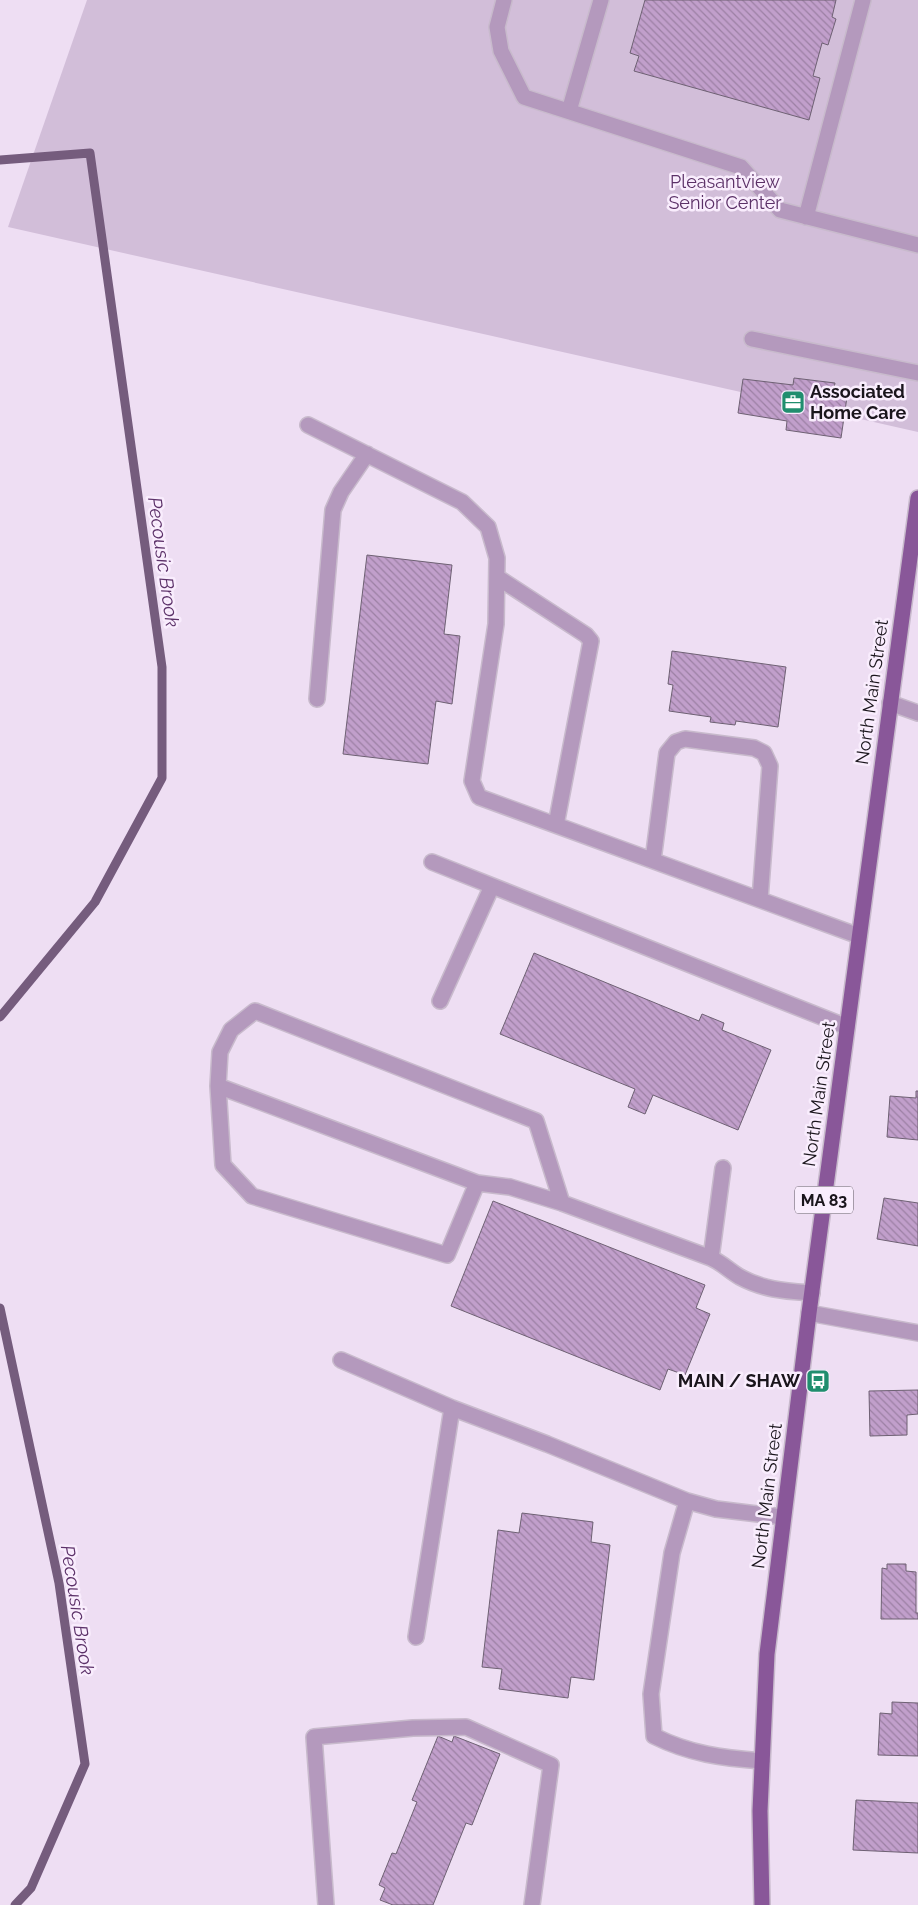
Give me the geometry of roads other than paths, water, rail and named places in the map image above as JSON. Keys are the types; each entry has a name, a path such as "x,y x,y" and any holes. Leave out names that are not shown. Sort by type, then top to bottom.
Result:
{"main road":[{"name":"North Main Street","path":"762,1905 760,1811 767,1654 809,1313 918,498"}],"street":[{"path":"504,0 497,27 501,51 524,97 741,167 780,210 918,245"},
{"path":"569,111 601,0"},
{"path":"806,217 863,0"},
{"path":"752,339 918,373"},
{"path":"308,425 462,502 488,527 497,558 496,624 472,781 479,797 859,936"},
{"path":"317,698 333,510 341,492 367,454"},
{"path":"497,577 586,635 591,641 556,825"},
{"path":"890,703 918,713"},
{"path":"653,860 667,753 676,742 685,739 754,748 764,753 770,766 760,899"},
{"path":"432,862 847,1027"},
{"path":"440,1001 492,886"},
{"path":"477,1183 448,1255 252,1196 223,1165 218,1086 220,1052 231,1030 255,1011 536,1121 562,1203"},
{"path":"218,1086 477,1183 510,1187 562,1203 711,1258 740,1277 774,1290 812,1293"},
{"path":"711,1258 723,1168"},
{"path":"809,1313 918,1333"},
{"path":"341,1360 452,1408 688,1501 716,1509 783,1517"},
{"path":"416,1637 452,1408"},
{"path":"688,1501 672,1553 651,1694 654,1736 671,1744 715,1757 762,1761"},
{"path":"326,1905 314,1737 413,1728 466,1726 551,1765 532,1905"}],"waterway":[{"name":"Pecousic Brook","path":"0,160 90,153 162,667 162,778 95,902 0,1017"},
{"name":"Pecousic Brook","path":"0,1308 59,1583 85,1764 31,1888 15,1905"}],"place":[{"name":"Associated Home Care","path":"793,402"},
{"name":"MAIN / SHAW","path":"818,1381"}],"park label":[{"name":"Pleasantview Senior Center","path":"725,192"}]}
